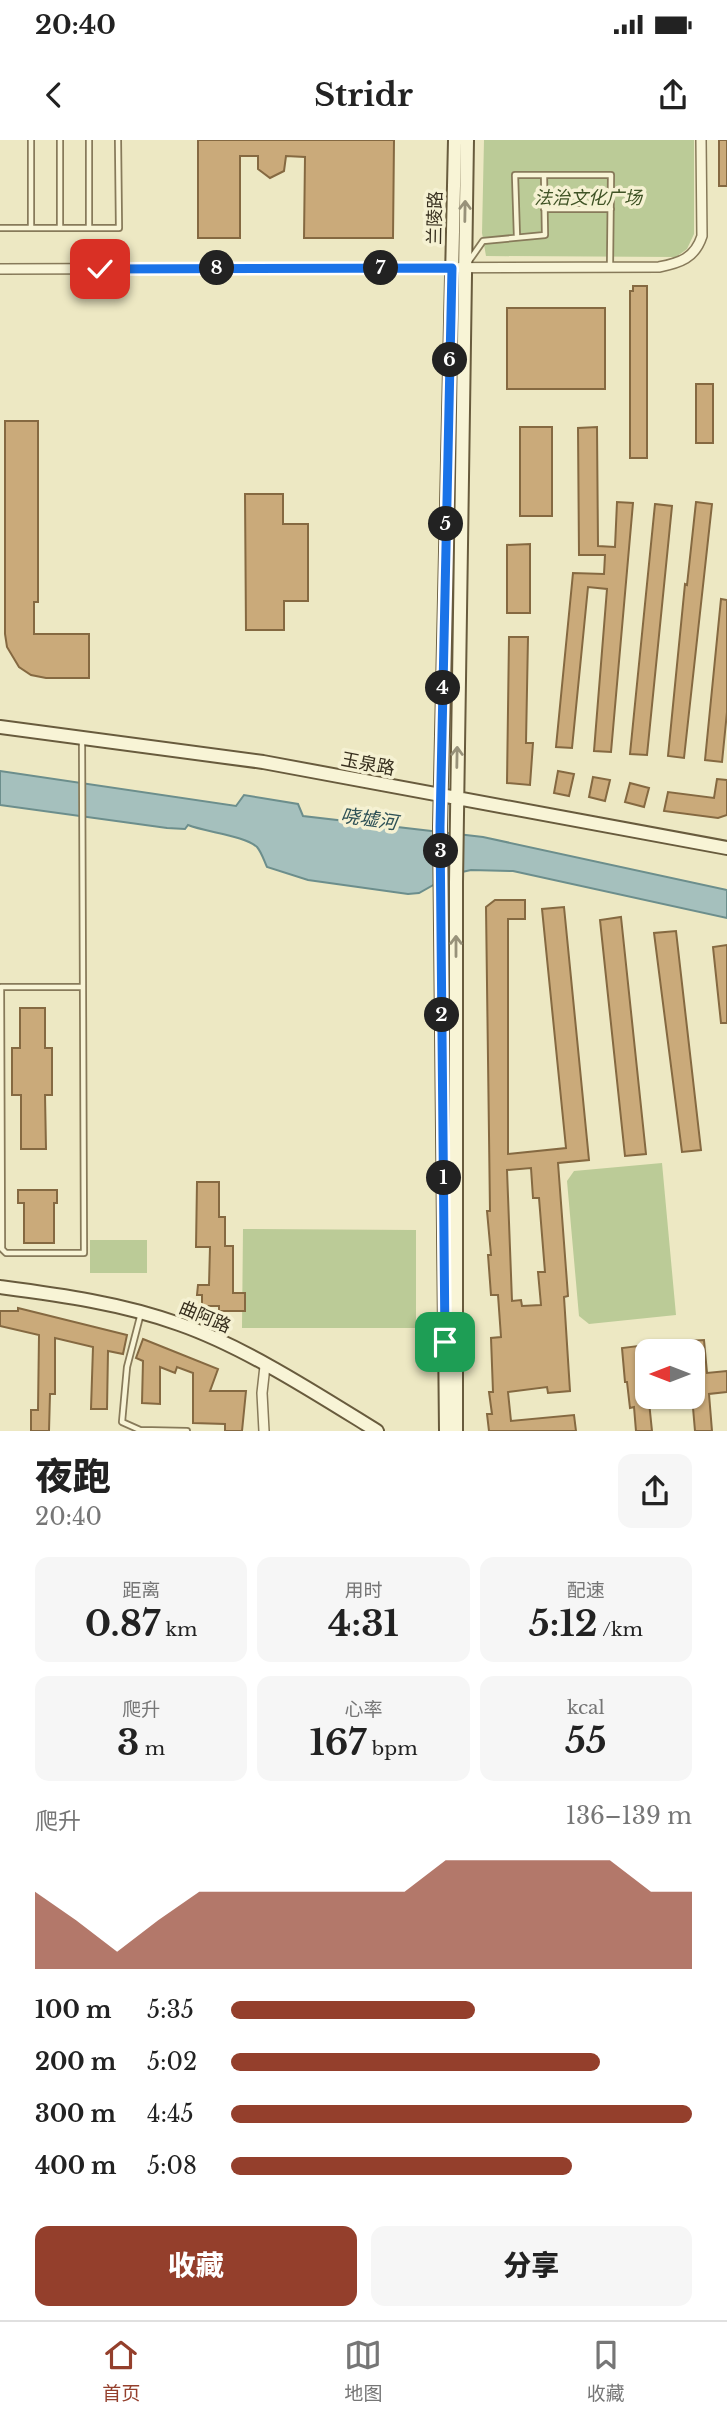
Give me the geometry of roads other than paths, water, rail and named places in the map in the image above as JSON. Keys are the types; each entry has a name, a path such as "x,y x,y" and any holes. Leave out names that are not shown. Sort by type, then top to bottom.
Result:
{"street":[{"name":"兰陵路","path":"455,140 458,268 456,1431"},
{"name":"兰陵路","path":"446,1431 440,827 458,268 467,140"},
{"path":"0,269 610,265 659,267 675,264 689,257 698,247 702,236 701,140"},
{"name":"玉泉路","path":"0,727 263,762 727,848"},
{"name":"曲阿路","path":"0,1287 78,1297 181,1324 265,1366 377,1431"},
{"path":"264,1431 262,1393 265,1366"}],"lane":[{"path":"31,140 31,228"},
{"path":"60,140 60,228"},
{"path":"89,140 89,228"},
{"path":"0,228 119,228 118,140"},
{"path":"516,237 515,175 611,175 610,265"},
{"path":"458,268 483,241 545,235 544,175"},
{"path":"544,209 611,209"},
{"path":"82,738 83,835 84,1253 6,1253 2,1249 1,987 83,987"},
{"path":"141,1312 127,1367 122,1422 140,1430 187,1431"}],"water":[{"path":"0,771 236,806 244,795 298,804 303,816 483,837 727,890 727,918 513,871 471,870 453,874 419,893 408,894 308,880 267,867 259,849 252,843 188,825 185,829 167,828 0,805"}],"park label":[{"name":"法治文化广场","path":"588,198"}],"water label":[{"name":"哓墟河","path":"369,819"}]}
